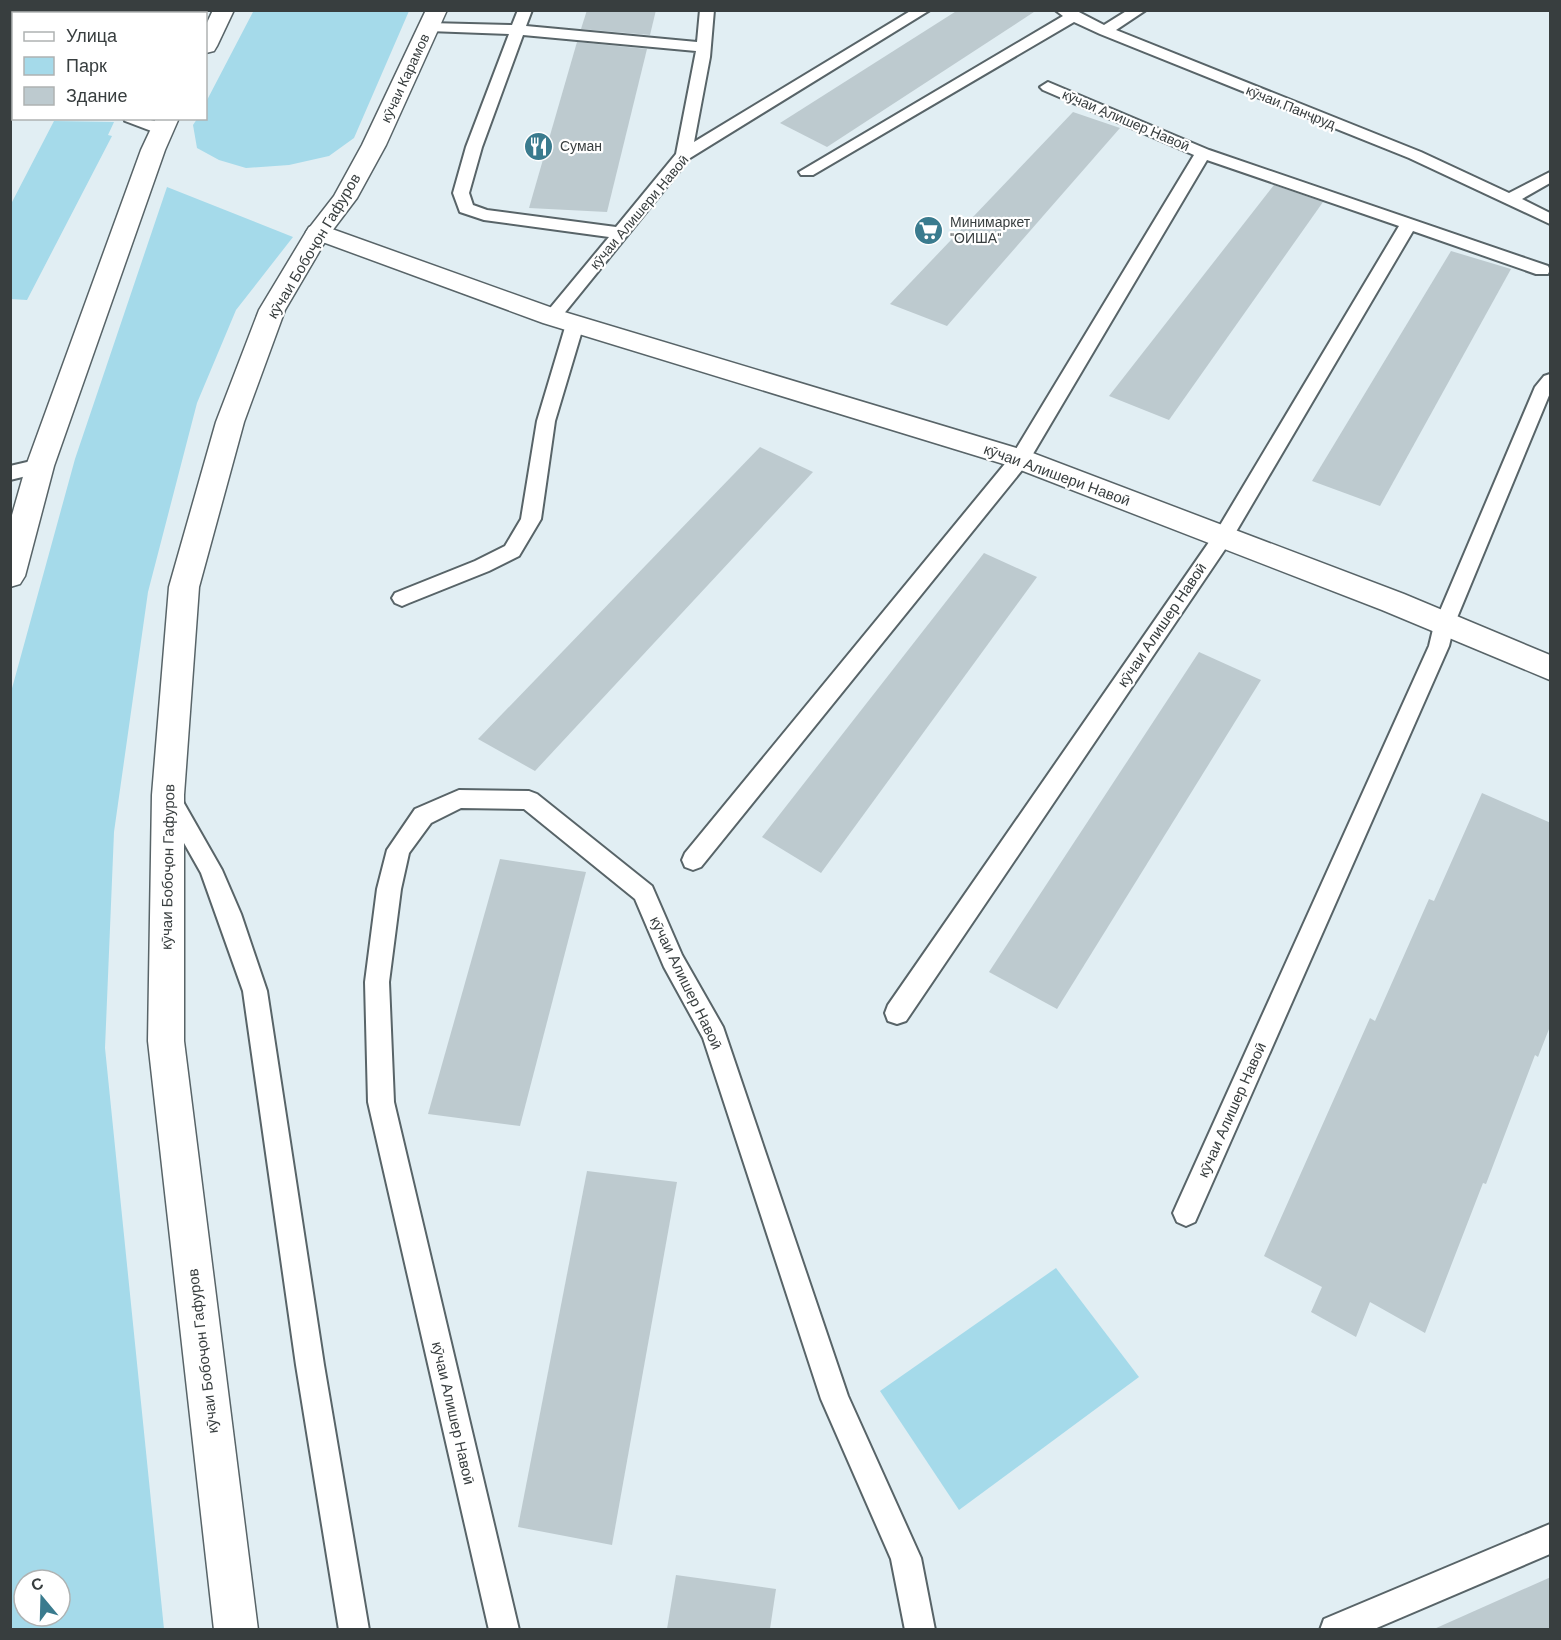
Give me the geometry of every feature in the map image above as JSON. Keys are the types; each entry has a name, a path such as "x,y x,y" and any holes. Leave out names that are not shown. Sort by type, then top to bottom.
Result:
{"main road":[{"path":"207,44 224,10"},
{"name":"кӯчаи Карамов","path":"374,145 433,19"},
{"path":"10,576 40,466 165,124"},
{"name":"кӯчаи Бобоҷон Гафуров","path":"236,1629 166,1041 168,795 184,587 237,402 272,310 318,232 345,198 374,145"},
{"name":"кӯчаи Алишери Навоӣ","path":"318,232 563,321 1020,459 1393,602 1551,668"}],"lane":[{"path":"525,10 474,147 461,193 466,208 484,215 620,233"},
{"path":"684,154 704,47 707,10"},
{"name":"кӯчаи Алишери Навоӣ","path":"563,321 620,233 684,154 923,10"},
{"path":"1105,32 1138,10"},
{"path":"807,172 1067,14"},
{"name":"кӯчаи Панҷруд","path":"1067,14 1105,32 1415,155 1551,219"},
{"path":"433,19 518,30 704,47"},
{"name":"кӯчаи Алишер Навоӣ","path":"1048,87 1203,153 1542,270"},
{"path":"142,120 165,124"},
{"name":"кӯчаи Алишер Навоӣ","path":"693,860 1020,459 1203,153"},
{"path":"1509,200 1551,177"},
{"name":"кӯчаи Алишер Навоӣ","path":"897,1013 1223,537 1408,225"},
{"path":"402,598 513,551 531,519 563,321"},
{"name":"кӯчаи Алишер Навоӣ","path":"1186,1213 1439,646 1444,625 1544,387 1551,380"},
{"path":"10,472 40,466"},
{"path":"168,795 211,870 229,914 255,991 303,1320 354,1629"},
{"name":"кӯчаи Алишер Навоӣ","path":"504,1629 381,1102 377,982 389,889 398,850 423,816 459,799 529,800 644,893 672,960 714,1035 835,1399 906,1558 920,1629"},
{"path":"1335,1629 1551,1539"}],"green space":[{"path":"11,10 188,10 188,12 12,12 11,62"},
{"path":"254,10 409,11 354,138 329,156 289,165 246,168 219,160 197,148 193,125 196,120 207,120 207,100"},
{"path":"54,121 114,122 108,135 112,136 27,300 11,299 11,204"},
{"path":"167,187 293,237 236,310 197,403 148,592 114,832 105,1048 164,1629 11,1629 11,692 75,459"},
{"path":"1056,1268 1139,1377 959,1510 880,1391"}],"building":[{"path":"587,10 656,10 650,35 581,29"},
{"path":"958,10 1037,10 827,147 780,123"},
{"path":"577,42 647,49 607,212 529,208"},
{"path":"1073,112 1120,128 947,326 890,304"},
{"path":"1274,185 1323,202 1169,420 1109,396"},
{"path":"1451,251 1511,269 1380,506 1312,481"},
{"path":"760,447 813,472 535,771 478,739"},
{"path":"984,553 1037,577 821,873 762,837"},
{"path":"1199,652 1261,680 1057,1009 989,972"},
{"path":"1482,793 1551,823 1551,1024 1538,1057 1535,1055 1486,1184 1483,1183 1425,1333 1370,1302 1356,1337 1311,1312 1322,1287 1264,1256 1370,1018 1375,1021 1429,899 1434,901"},
{"path":"500,859 586,872 520,1126 428,1114"},
{"path":"587,1171 677,1182 612,1545 518,1527"},
{"path":"676,1575 776,1589 770,1629 667,1629"},
{"path":"1551,1577 1551,1629 1434,1629"}],"place":[{"name":"Суман","path":"539,146"},
{"name":"Минимаркет \"ОИША\"","path":"929,230"}]}
